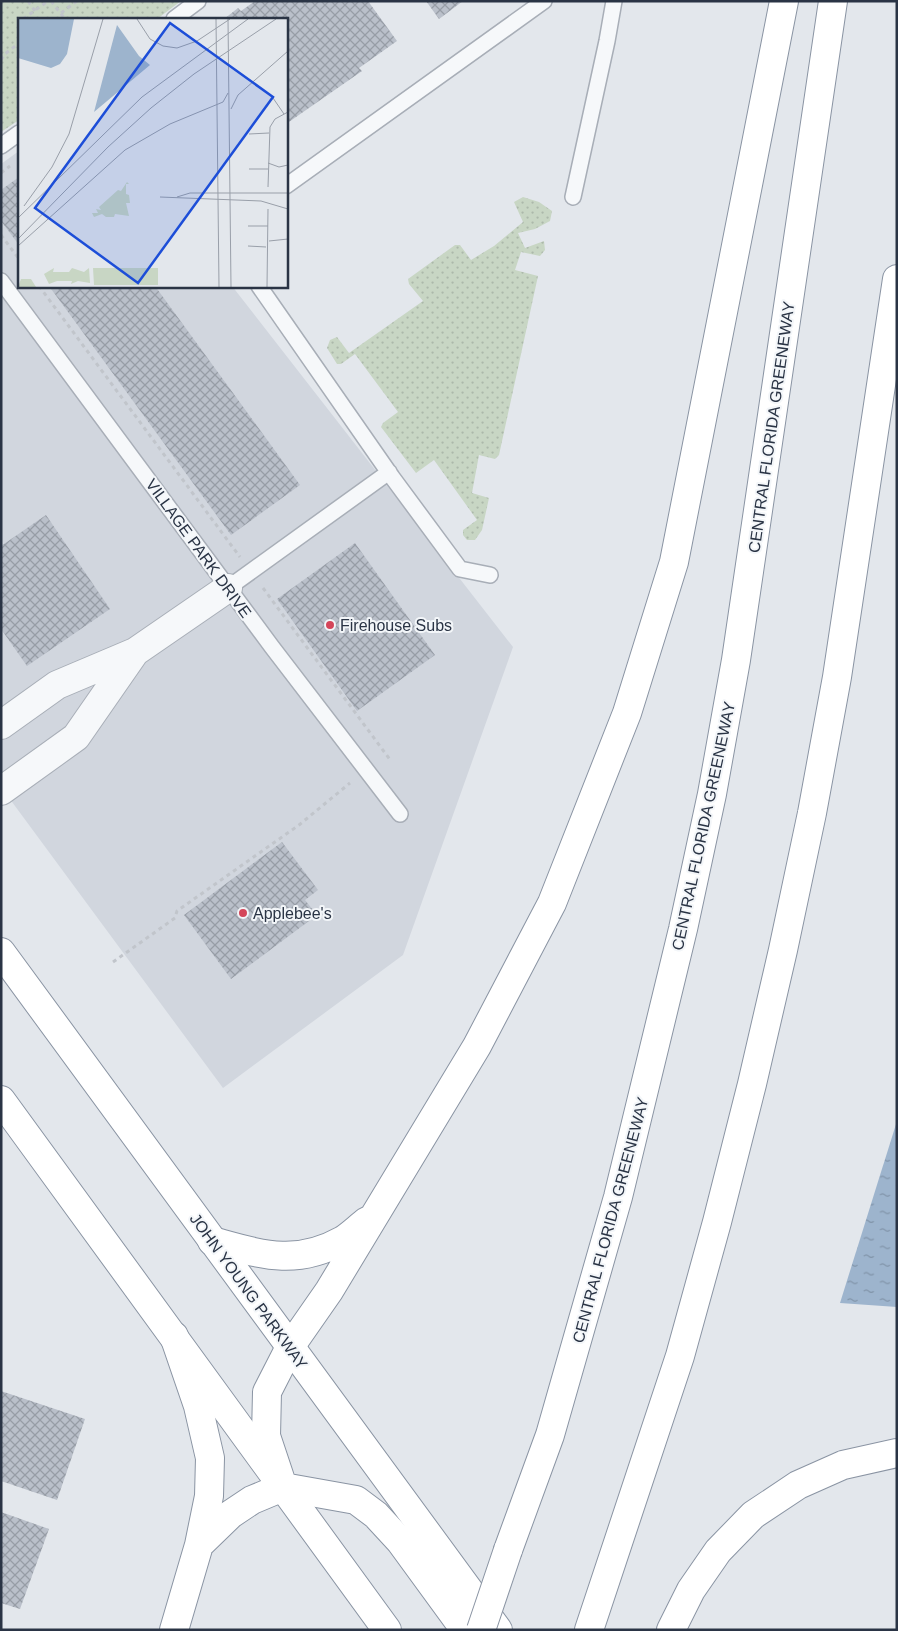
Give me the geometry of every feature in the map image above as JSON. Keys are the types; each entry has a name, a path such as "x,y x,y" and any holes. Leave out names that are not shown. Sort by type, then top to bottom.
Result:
{"highway":[{"path":"282,1487 266,1436 267,1392 290,1347 329,1291 477,1046 552,903 627,713 674,562 784,1"},
{"name":"CENTRAL FLORIDA GREENEWAY","path":"481,1630 550,1435 618,1196 679,947 710,803 738,651 833,1"},
{"path":"589,1630 680,1356 717,1222 781,960 838,677 897,279"},
{"name":"JOHN YOUNG PARKWAY","path":"1,952 498,1630"},
{"path":"1,1100 387,1630"},
{"path":"212,1241 258,1254 286,1257 316,1251 343,1240 378,1212"},
{"path":"174,1336 198,1406 210,1458 209,1496 199,1545 174,1630"},
{"path":"671,1630 691,1590 718,1551 753,1516 798,1485 843,1465 897,1453"},
{"path":"199,1545 231,1514 252,1500 282,1487 356,1500 376,1515 400,1540 465,1630"}],"street":[{"path":"1,726 57,684 135,652 228,588"},
{"path":"1,791 76,737 135,652"}],"lane":[{"path":"175,18 198,1"},
{"path":"288,185 544,1"},
{"path":"573,197 607,42 614,1"},
{"path":"1,146 18,134"},
{"name":"VILLAGE PARK DRIVE","path":"1,281 228,588 400,814"},
{"path":"260,288 389,472 460,569 490,575"},
{"path":"228,588 389,472"}],"path":[{"path":"28,1 35,10"},
{"path":"24,18 50,1 64,18"},
{"path":"60,13 77,1"},
{"path":"1,60 4,54 18,44"},
{"path":"1,235 18,258"},
{"path":"40,288 391,761"},
{"path":"113,962 175,918 177,911 299,826 386,754"}],"shaded area":[{"path":"18,152 18,288 234,288 513,647 403,955 223,1088 1,787 1,164"}],"green space":[{"path":"1,1 181,1 158,18 18,18 18,121 1,132"},
{"path":"523,197 539,202 552,211 550,221 535,229 518,233 525,248 544,241 545,250 540,256 521,252 515,270 538,276 499,455 495,459 479,455 472,493 489,498 482,530 475,540 467,540 463,535 463,530 477,520 434,460 416,473 381,427 383,423 398,412 355,354 341,364 337,364 327,348 330,340 337,337 349,353 423,301 409,284 408,279 455,245 460,245 471,260 494,246 523,222 514,202"}],"water":[{"path":"897,1121 897,1307 840,1303"}],"building":[{"path":"255,1 368,1 397,41 359,68 362,71 288,123 288,18 225,18 238,8 241,11"},
{"path":"426,1 463,1 439,19"},
{"path":"18,178 18,244 1,221 1,190"},
{"path":"50,288 156,288 300,485 231,535"},
{"path":"46,515 110,609 27,666 1,629 1,546"},
{"path":"355,543 435,655 357,711 277,599"},
{"path":"282,842 318,890 305,900 317,915 231,979 184,915"},
{"path":"1,1391 85,1419 57,1500 1,1481"},
{"path":"1,1512 49,1529 20,1609 1,1603"}],"place":[{"name":"Firehouse Subs","path":"330,625"},
{"name":"Applebee's","path":"243,913"}]}
